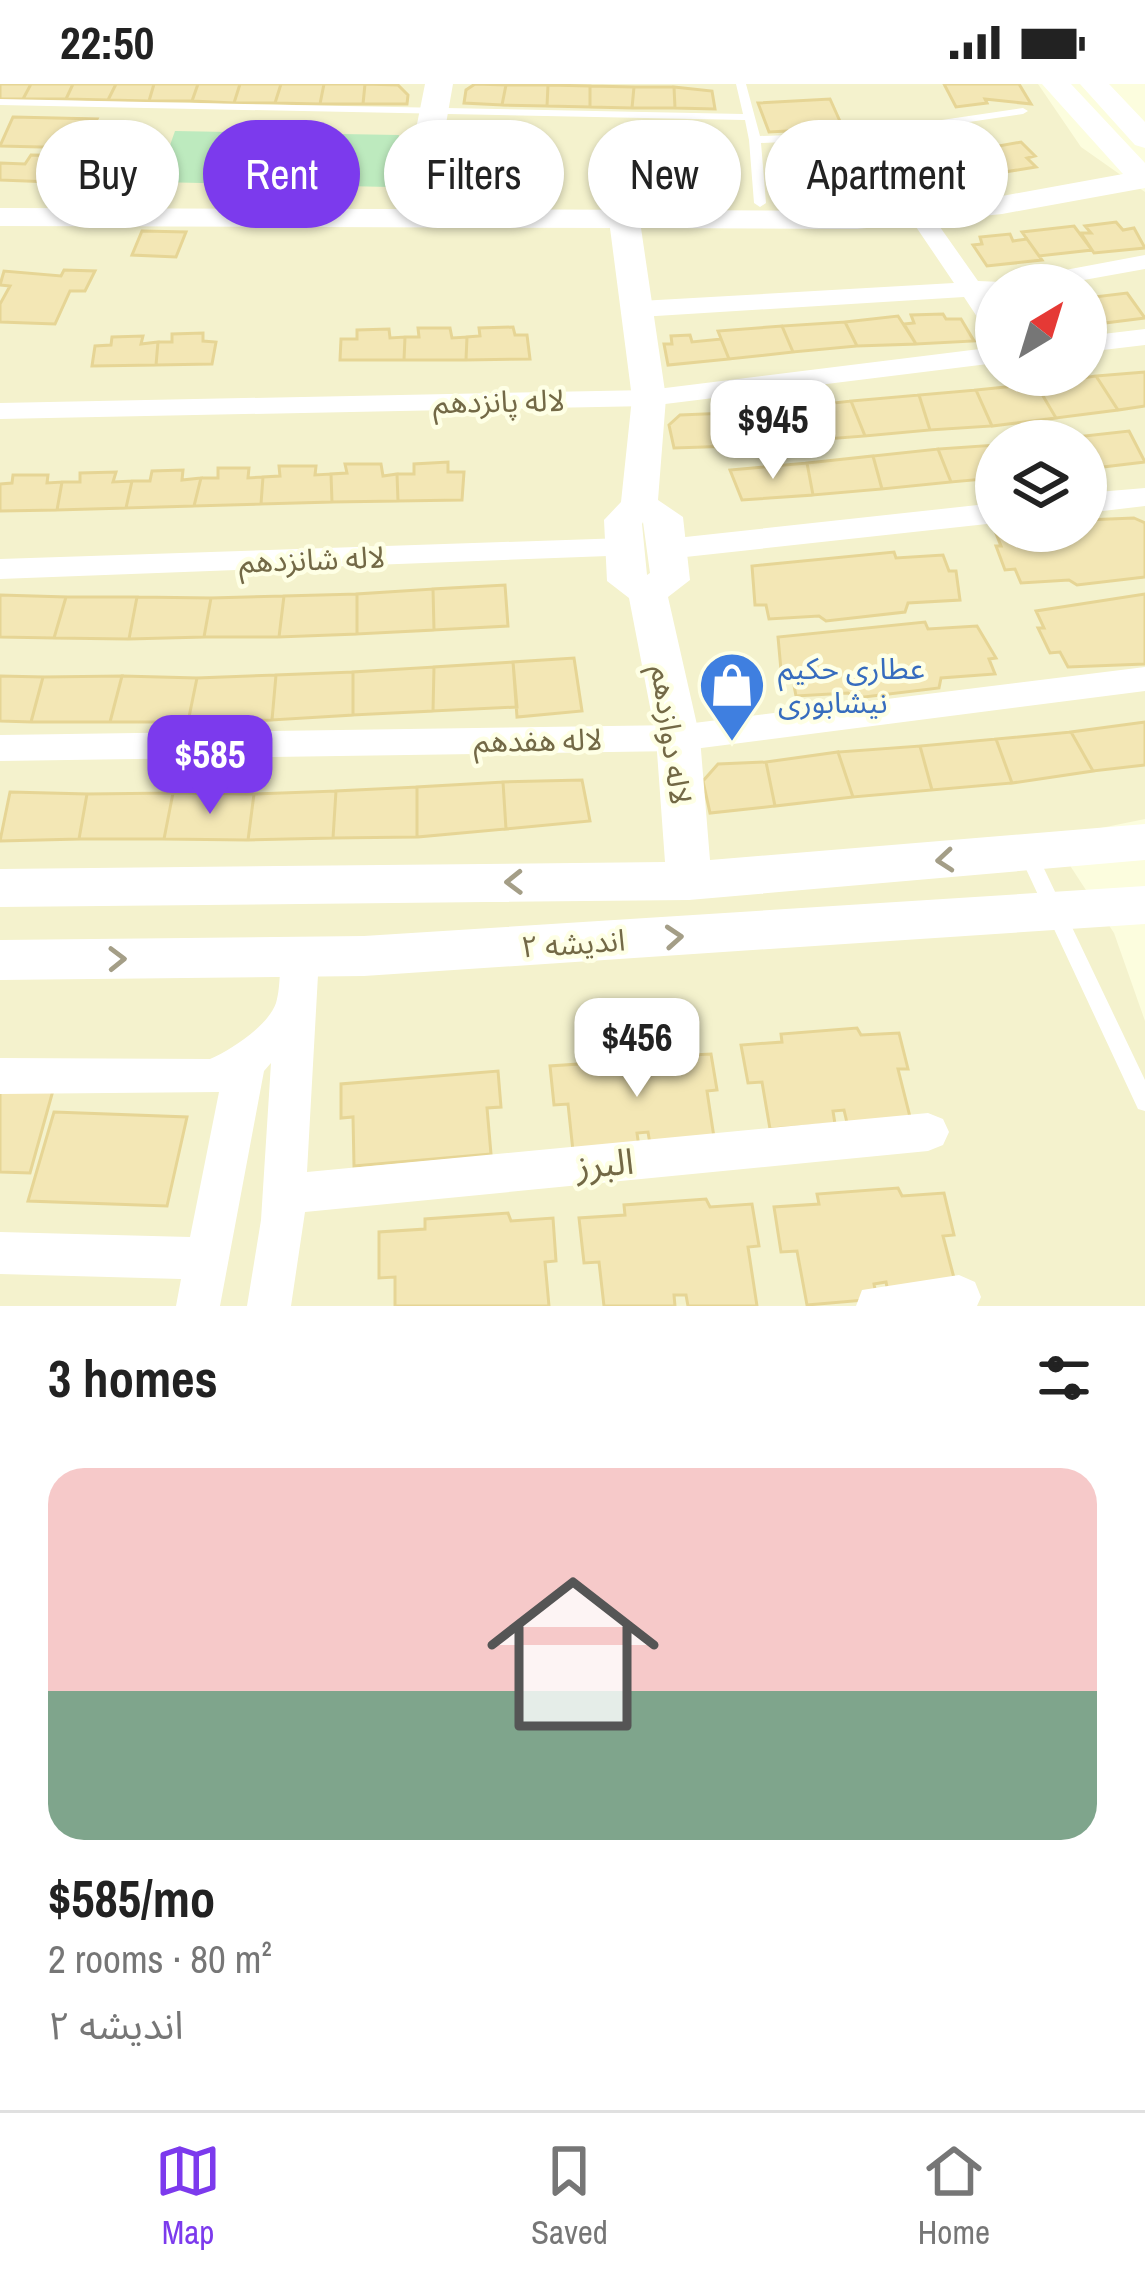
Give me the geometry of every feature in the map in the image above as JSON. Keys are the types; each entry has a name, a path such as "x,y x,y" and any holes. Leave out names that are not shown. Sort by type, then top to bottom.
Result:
{"street":[{"path":"1056,84 1140,164"},
{"path":"1094,84 1140,164"},
{"path":"564,205 760,203 984,190 1140,164"},
{"path":"1008,195 1140,164"},
{"path":"0,195 384,206"},
{"path":"0,217 384,208"},
{"path":"624,548 623,520 639,506 649,398 625,228"},
{"path":"932,228 975,277"},
{"path":"1107,269 1145,262"},
{"path":"640,309 975,291"},
{"path":"1107,342 1145,338"},
{"name":"لاله پانزدهم","path":"0,410 649,398 975,358"},
{"path":"1107,501 1145,497"},
{"path":"639,506 664,517 670,580 647,591"},
{"path":"667,549 975,515"},
{"name":"لاله شانزدهم","path":"0,569 624,548"},
{"name":"لاله دوازدهم","path":"624,548 627,581 647,591 678,738 689,880"},
{"name":"لاله هفدهم","path":"0,748 678,738 1145,679"},
{"name":"اندیشه ۲","path":"0,888 689,880 1145,842"},
{"name":"اندیشه ۲","path":"0,960 300,957 1145,905"},
{"path":"269,1306 281,1254 292,1016 300,957"},
{"path":"0,1076 212,1076 244,1063 292,1016"},
{"path":"199,1306 244,1063"},
{"name":"البرز","path":"282,1194 928,1132"},
{"path":"0,1253 207,1259"},
{"path":"878,1306 959,1297"}],"lane":[{"path":"741,84 755,140 760,203"},
{"path":"0,102 437,97 749,117"},
{"path":"755,140 854,136 1023,111"},
{"path":"1028,854 1145,1102"}],"shaded area":[{"path":"0,84 1038,84 1081,147 1145,192 1145,819 1052,838 1114,933 1145,1021 1145,1306 0,1306"}],"green space":[{"path":"179,131 203,132 203,183 179,182"},
{"path":"360,134 384,135 384,187 360,186"}],"building":[{"path":"0,84 31,84 23,99 0,99"},
{"path":"31,84 73,84 66,99 23,99"},
{"path":"73,84 116,84 108,100 66,99"},
{"path":"116,84 154,84 149,101 108,100"},
{"path":"154,84 198,84 192,101 149,101"},
{"path":"198,84 240,84 234,103 192,101"},
{"path":"240,84 281,84 275,103 234,103"},
{"path":"281,84 324,84 320,104 275,103"},
{"path":"324,84 365,84 363,104 320,104"},
{"path":"365,84 398,85 408,95 407,104 363,104"},
{"path":"475,84 506,85 502,105 464,103 466,90"},
{"path":"944,84 1019,84 1031,104 985,99 987,103 956,107"},
{"path":"506,85 548,85 547,106 502,105"},
{"path":"548,85 590,86 590,107 547,106"},
{"path":"590,86 634,87 632,108 590,107"},
{"path":"634,87 674,87 675,108 632,108"},
{"path":"674,87 712,91 715,109 675,108"},
{"path":"830,99 839,120 765,121 758,103"},
{"path":"13,117 97,119 36,120 36,147 0,146"},
{"path":"1021,142 1035,156 1027,158 1036,167 1008,171 1008,144"},
{"path":"36,155 36,181 0,180 0,163 25,164"},
{"path":"1116,222 1123,230 1134,228 1145,248 1094,253 1081,233 1091,233 1085,226"},
{"path":"1074,226 1092,250 1039,256 1022,232"},
{"path":"142,231 186,232 176,257 132,255"},
{"path":"1010,234 1013,241 1027,239 1042,260 986,264 973,245 982,244 980,237"},
{"path":"64,270 95,271 85,291 70,291 55,324 0,322 0,304 10,286 0,285 4,271 61,276"},
{"path":"1127,293 1145,318 1107,323 1107,295"},
{"path":"943,314 946,319 961,319 974,341 916,344 904,324 914,323 911,315"},
{"path":"898,316 916,344 857,346 845,322"},
{"path":"845,322 857,346 793,352 782,326"},
{"path":"782,326 793,352 729,359 718,331"},
{"path":"513,327 515,335 527,335 530,359 466,360 467,337 480,336 479,328"},
{"path":"418,328 450,328 452,338 467,337 466,360 404,360 405,337 419,337"},
{"path":"389,329 390,338 405,337 404,360 340,360 341,339 357,339 357,330"},
{"path":"203,333 203,341 216,342 212,364 156,365 158,342 172,342 172,334"},
{"path":"690,335 692,342 721,339 729,359 668,365 664,344 672,344 671,336"},
{"path":"143,336 141,344 158,342 156,365 92,366 95,346 111,345 112,337"},
{"path":"1145,372 1145,406 1118,410 1107,393 1107,375"},
{"path":"975,390 989,420 975,420 975,427 930,430 919,395"},
{"path":"1107,393 1118,410 1056,418 1043,396"},
{"path":"919,395 930,430 865,436 851,401"},
{"path":"979,396 1043,396 1056,418 1040,420 989,420"},
{"path":"851,401 865,436 800,441 789,408"},
{"path":"789,408 800,441 734,446 728,413"},
{"path":"728,413 734,446 674,448 669,425 680,415"},
{"path":"1129,431 1145,462 1107,467 1107,433"},
{"path":"975,446 975,480 951,482 938,449"},
{"path":"938,449 951,482 882,489 873,456"},
{"path":"873,456 882,489 813,495 807,463"},
{"path":"448,462 448,472 464,472 462,500 398,501 397,474 414,474 414,464"},
{"path":"807,463 813,495 742,500 730,470"},
{"path":"345,464 381,464 383,476 397,474 398,501 332,502 331,474 347,473"},
{"path":"279,466 316,466 315,475 331,474 332,502 261,504 263,477 280,476"},
{"path":"218,468 249,468 248,478 263,477 261,504 194,506 201,478 218,478"},
{"path":"183,470 182,480 201,478 194,506 126,508 132,481 150,481 152,471"},
{"path":"116,472 113,482 132,481 126,508 57,510 62,482 80,482 80,473"},
{"path":"13,475 48,475 47,483 62,482 57,510 0,511 0,484 12,483"},
{"path":"1134,518 1145,523 1145,577 1077,585 1069,580 1021,583 1015,569 1005,570 998,552 1107,552 1107,519"},
{"path":"894,552 896,558 943,555 949,571 956,571 960,600 908,603 905,612 826,621 819,616 769,619 766,605 755,605 752,566"},
{"path":"505,585 508,626 434,630 433,589"},
{"path":"433,589 434,630 357,634 357,594"},
{"path":"357,594 357,634 279,637 284,596"},
{"path":"1145,594 1145,664 1068,667 1060,652 1050,653 1038,628 1044,628 1036,611"},
{"path":"0,595 66,597 54,638 0,637"},
{"path":"284,596 279,637 204,637 211,598"},
{"path":"66,597 137,597 129,639 54,638"},
{"path":"137,597 211,598 204,637 129,639"},
{"path":"925,622 928,629 977,626 996,658 989,659 995,674 941,678 939,688 856,698 848,693 796,696 793,680 782,681 778,637"},
{"path":"574,658 582,711 517,717 513,662"},
{"path":"513,662 517,707 433,711 434,667"},
{"path":"434,667 433,711 353,715 353,672"},
{"path":"353,672 353,715 272,720 276,675"},
{"path":"276,675 272,720 188,722 197,678"},
{"path":"0,676 43,677 31,722 0,721"},
{"path":"122,676 197,678 188,722 110,722"},
{"path":"122,676 110,722 31,722 43,677"},
{"path":"1145,722 1145,765 1093,771 1071,732"},
{"path":"1071,732 1093,771 1012,783 996,739"},
{"path":"996,739 1012,783 932,790 920,746"},
{"path":"920,746 932,790 853,797 838,752"},
{"path":"838,752 853,797 775,806 766,762"},
{"path":"766,762 775,806 710,813 703,781 718,764"},
{"path":"582,780 590,821 506,829 503,782"},
{"path":"503,782 506,829 417,837 417,787"},
{"path":"417,787 417,837 333,838 336,791"},
{"path":"336,791 333,838 248,840 254,794"},
{"path":"10,792 87,794 79,839 0,841"},
{"path":"173,793 164,839 79,839 87,794"},
{"path":"173,793 254,794 248,840 164,839"},
{"path":"857,1028 861,1035 899,1033 908,1069 898,1069 911,1121 848,1127 844,1110 833,1111 835,1124 770,1129 762,1082 748,1083 741,1045 782,1042 781,1034"},
{"path":"669,1049 672,1056 711,1054 717,1090 707,1091 715,1144 651,1150 648,1132 637,1133 639,1147 573,1151 568,1104 554,1105 550,1066 593,1063 592,1055"},
{"path":"498,1071 501,1107 487,1108 491,1154 354,1166 353,1117 341,1118 341,1084"},
{"path":"0,1085 54,1087 30,1173 0,1172"},
{"path":"54,1112 187,1117 167,1206 28,1201"},
{"path":"898,1188 902,1196 944,1193 954,1235 943,1236 959,1297 890,1302 886,1282 874,1284 877,1299 807,1305 797,1251 781,1252 774,1207 819,1204 817,1194"},
{"path":"706,1199 710,1207 752,1204 759,1246 748,1247 757,1306 688,1306 686,1295 674,1295 675,1306 604,1306 599,1262 584,1263 579,1218 625,1215 624,1205"},
{"path":"508,1213 511,1221 553,1218 556,1261 545,1262 549,1306 395,1306 395,1277 379,1278 379,1232 425,1229 425,1219"}],"place":[{"name":"عطاری حکیم نیشابوری","path":"732,744"}]}
